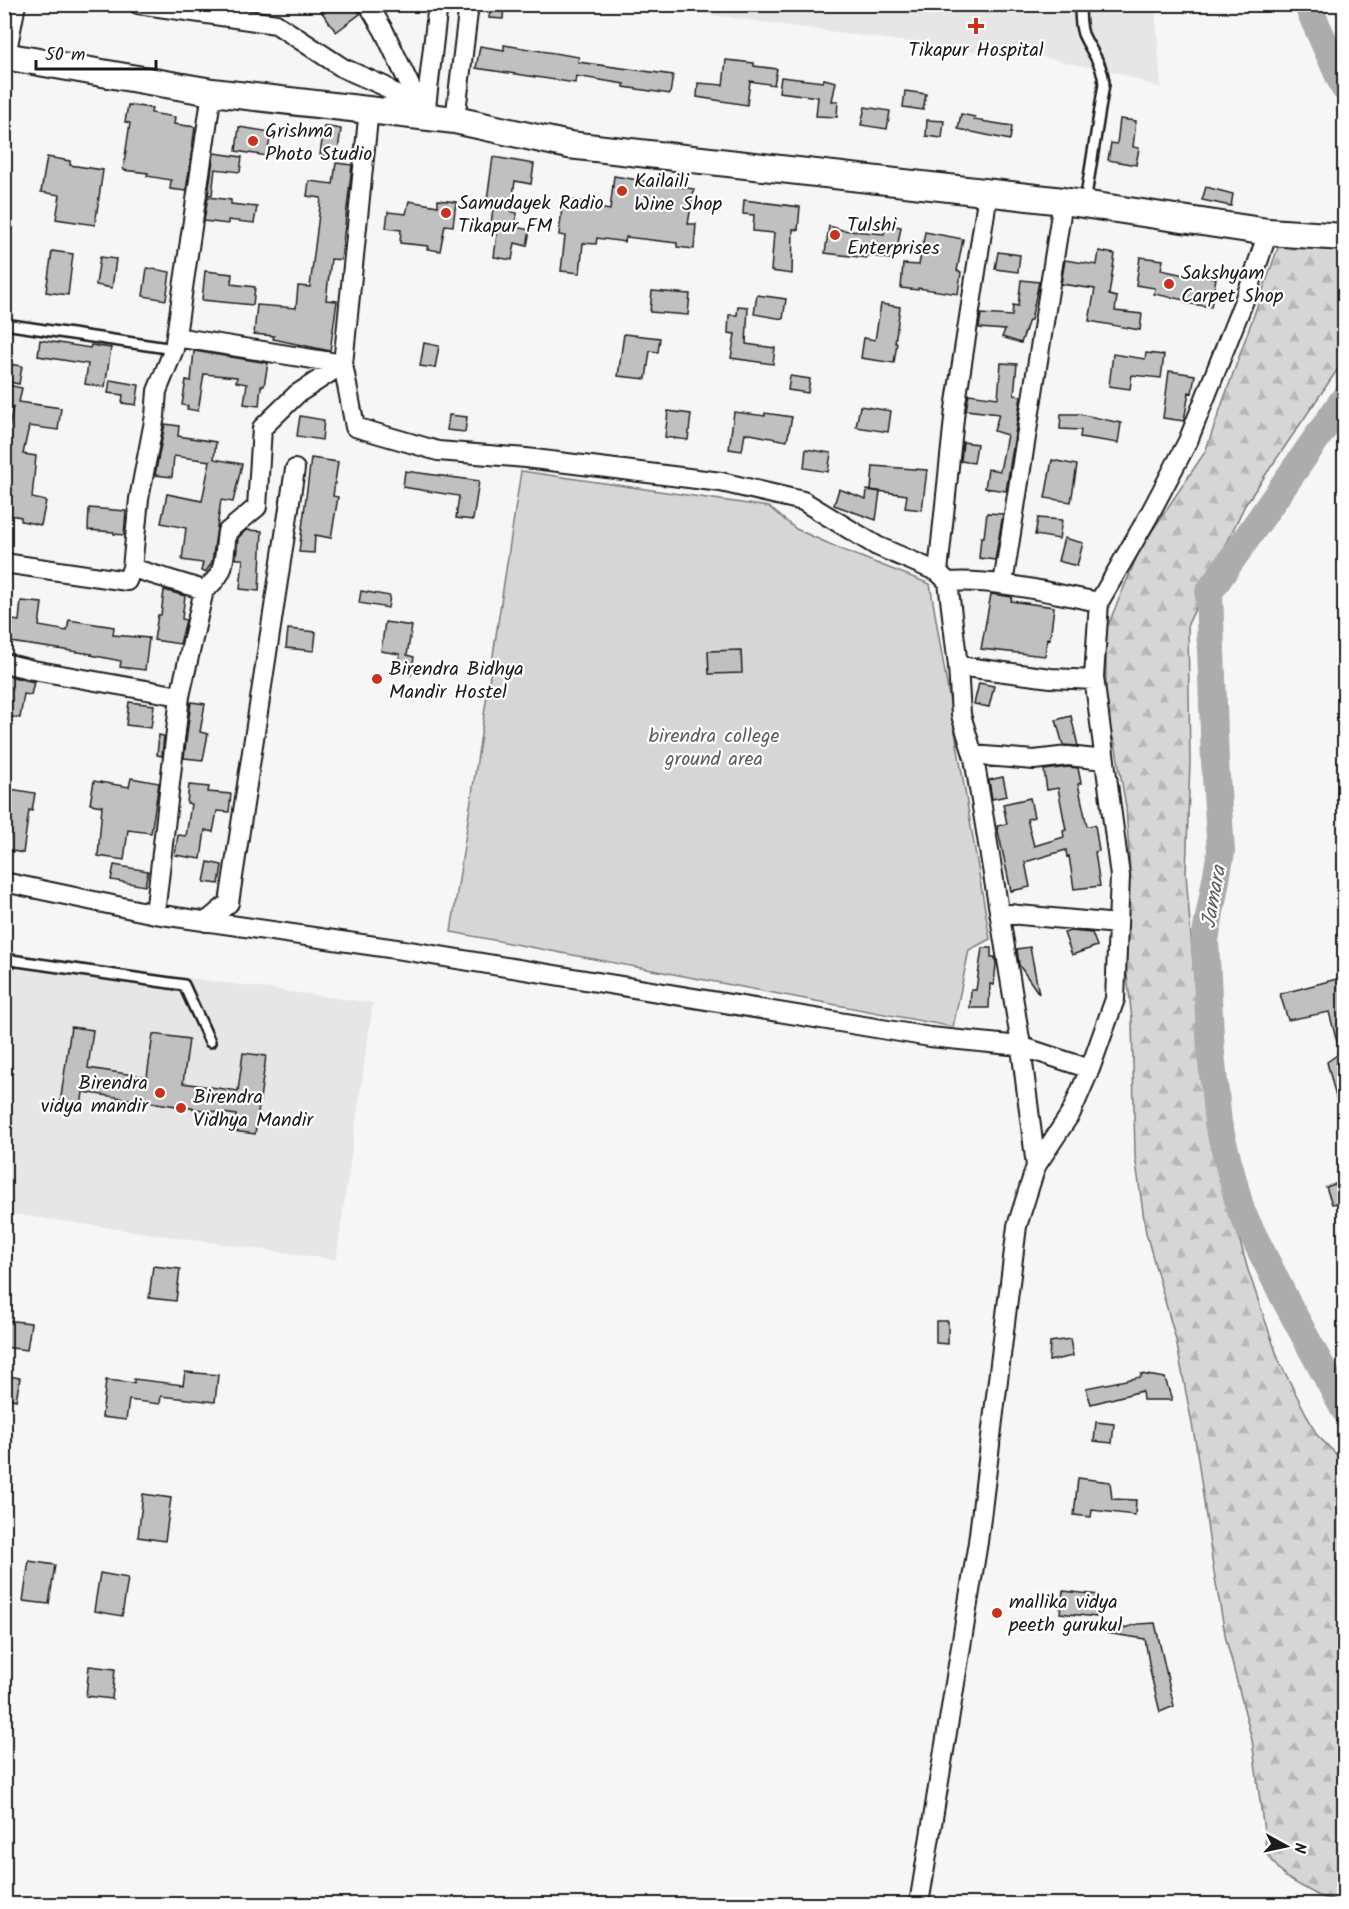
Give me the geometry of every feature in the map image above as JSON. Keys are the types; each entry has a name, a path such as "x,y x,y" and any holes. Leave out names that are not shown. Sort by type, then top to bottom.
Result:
{"street":[{"path":"16,4 5,59 212,92 455,120 568,145 1074,203 1268,232 1344,237"},
{"path":"138,4 276,24 343,69 384,86 425,117"},
{"path":"368,4 384,31 425,117"},
{"path":"425,117 438,4"},
{"path":"455,120 469,4"},
{"path":"4,563 127,581 132,568 139,499 155,416 157,391 175,343 212,92"},
{"path":"369,109 343,364 355,427 438,451 526,458 721,482 803,501 878,546 943,577 1003,584 1100,602"},
{"path":"988,193 955,409 943,577 958,666 962,715 973,755 999,913 1036,1166"},
{"path":"1003,584 1043,341 1074,203"},
{"path":"919,1905 978,1542 1017,1226 1036,1166 1071,1113 1090,1069 1115,999 1120,876 1094,680 1100,602 1188,441 1251,283 1268,232"},
{"path":"175,343 343,364"},
{"path":"155,914 180,696 204,590 222,573 227,532 257,507 262,428 297,394 343,364"},
{"path":"206,922 229,903 295,469"},
{"path":"132,568 204,590"},
{"path":"4,663 180,696"},
{"path":"958,666 1051,678 1094,680"},
{"path":"973,755 1034,760 1068,756 1105,760"},
{"path":"4,882 155,914 403,950 930,1036 1020,1046 1090,1069"},
{"path":"999,913 1118,924"}],"lane":[{"path":"1074,203 1104,84 1097,58 1082,32 1080,4"},
{"path":"4,324 175,343"},
{"path":"4,959 184,985 210,1042"}],"shaded area":[{"name":"Tikapur Hospital","path":"638,5 1155,5 1161,88 1118,73 997,48 972,51"},
{"name":"Birendra Vidhya Mandir","path":"5,953 373,1003 336,1260 5,1213"}],"green space":[{"path":"1279,245 1344,245 1344,360 1245,505 1188,624 1190,762 1186,874 1201,1063 1214,1149 1248,1270 1279,1361 1317,1435 1344,1462 1344,1903 1319,1896 1285,1877 1267,1854 1252,1740 1226,1639 1213,1567 1196,1445 1176,1340 1146,1233 1135,1156 1132,1019 1126,965 1130,870 1126,807 1116,748 1106,714 1106,630 1140,549 1205,452"},
{"name":"birendra college ground area","path":"521,471 769,507 796,529 930,584 990,939 969,950 953,1027 451,932"}],"building":[{"path":"316,4 353,4 360,14 336,32"},
{"path":"491,4 504,4 503,19 489,18"},
{"path":"504,45 579,57 578,62 673,75 670,94 576,76 575,83 476,68 480,46 504,50"},
{"path":"726,60 754,63 754,66 777,69 774,85 750,81 747,105 697,97 698,83 723,85"},
{"path":"781,77 823,82 824,79 836,82 832,101 838,101 837,117 816,116 818,97 779,92"},
{"path":"905,91 926,94 923,110 903,107"},
{"path":"128,105 152,108 151,113 175,117 174,124 195,127 186,191 170,189 171,180 147,176 148,173 123,170 130,123 125,122"},
{"path":"865,107 890,111 887,129 861,125"},
{"path":"961,114 975,117 974,120 1012,126 1010,140 958,129"},
{"path":"1120,119 1136,121 1133,147 1139,148 1136,165 1108,160 1111,143 1117,144"},
{"path":"927,120 944,121 942,138 926,136"},
{"path":"324,126 341,129 337,157 320,155"},
{"name":"Grishma Photo Studio","path":"239,127 271,132 267,156 236,151"},
{"path":"214,153 242,157 240,172 215,169 212,195 208,195"},
{"path":"47,157 70,161 70,165 103,170 95,225 56,219 60,195 41,192"},
{"path":"493,157 534,164 531,184 515,181 511,212 517,213 515,227 530,230 527,246 515,243 512,260 494,257 497,234 490,233 493,208 486,207"},
{"path":"336,163 352,165 341,260 331,259 326,300 337,301 330,351 273,339 274,336 254,334 257,305 296,308 298,286 310,287 321,198 307,196 309,181 333,184"},
{"path":"614,176 694,189 688,224 696,224 694,249 677,247 677,243 626,237 625,242 597,238 596,244 583,243 580,273 561,271 565,236 559,235 563,199 584,202 584,206 610,210"},
{"path":"1206,187 1233,194 1231,206 1202,200"},
{"path":"208,197 231,200 231,204 257,207 254,223 228,220 228,224 204,221"},
{"path":"438,200 456,202 453,226 445,225 440,251 427,249 428,246 400,243 401,230 386,228 388,212 406,214 409,201 438,206"},
{"path":"744,200 800,207 798,230 793,229 792,274 771,271 774,233 753,231 754,215 743,214"},
{"path":"886,224 901,227 895,260 867,255 867,258 825,253 829,226 842,230 884,234"},
{"path":"925,232 963,239 957,271 961,272 958,294 901,288 903,264 919,265"},
{"path":"52,251 73,254 68,295 46,292"},
{"path":"1099,251 1115,254 1109,295 1117,297 1115,311 1142,314 1140,330 1089,321 1095,289 1061,284 1065,260 1097,265"},
{"path":"998,252 1020,255 1018,272 995,269"},
{"path":"100,257 116,259 112,288 96,285"},
{"path":"1140,257 1163,260 1161,270 1189,276 1189,274 1216,278 1211,307 1185,303 1185,300 1154,294 1155,288 1136,285"},
{"path":"147,268 170,272 166,300 143,296"},
{"path":"205,271 232,274 231,284 255,287 253,305 202,300"},
{"path":"1021,280 1039,282 1031,320 1029,320 1021,343 1002,337 1005,330 979,328 981,314 1012,316 1013,305 1018,306"},
{"path":"652,291 690,294 688,315 650,312"},
{"path":"757,295 786,299 783,319 754,314"},
{"path":"881,304 900,307 894,363 861,358 864,338 875,340"},
{"path":"738,306 748,307 746,344 775,348 773,364 731,358 735,334 728,333 729,315 737,315"},
{"path":"624,334 660,338 658,352 650,351 646,379 618,376"},
{"path":"40,340 90,348 91,345 111,348 105,387 85,384 88,364 38,356"},
{"path":"424,343 439,346 435,368 420,366"},
{"path":"194,351 268,363 264,386 261,386 259,406 244,404 247,384 236,382 237,377 204,374 198,411 187,409 188,406 182,405 186,380 191,381"},
{"path":"1146,353 1164,355 1161,378 1132,375 1130,389 1109,386 1113,354 1145,359"},
{"path":"1001,363 1017,364 1014,395 1021,396 1006,491 985,488 988,469 1000,471 1007,435 994,431 999,414 966,410 969,394 998,398"},
{"path":"7,364 22,366 19,384 4,381"},
{"path":"1169,371 1195,375 1192,393 1189,392 1184,421 1163,418"},
{"path":"790,376 810,379 808,393 788,390"},
{"path":"110,380 139,385 136,405 122,403 123,395 108,393"},
{"path":"7,385 22,388 19,402 61,408 58,430 29,426 23,454 36,456 32,498 46,501 41,525 21,521 21,517 4,514 8,475 4,474 4,468 13,407 4,405"},
{"path":"860,406 891,411 888,432 856,427"},
{"path":"668,411 691,414 688,440 665,437"},
{"path":"734,412 792,417 787,441 745,433 742,451 729,449"},
{"path":"1061,414 1079,414 1121,423 1118,443 1080,437 1081,430 1060,429"},
{"path":"449,415 467,417 465,432 447,430"},
{"path":"300,416 324,420 322,440 297,436"},
{"path":"165,424 179,426 178,436 216,442 214,459 242,464 233,502 221,500 212,562 206,572 201,571 203,563 182,560 186,528 161,523 167,494 202,501 210,461 174,456 172,477 155,475"},
{"path":"963,442 977,444 974,463 961,461"},
{"path":"806,449 831,453 828,472 804,468"},
{"path":"311,458 338,462 333,496 338,497 331,538 315,535 314,553 299,552"},
{"path":"1052,460 1077,465 1071,502 1045,498"},
{"path":"873,466 927,470 922,510 905,508 907,495 871,490"},
{"path":"405,471 479,481 473,520 456,518 459,496 403,487"},
{"path":"839,489 866,499 867,490 880,492 876,520 834,505"},
{"path":"89,508 126,511 124,535 88,530"},
{"path":"987,513 1003,514 995,560 979,558"},
{"path":"1038,518 1062,520 1059,539 1035,535"},
{"path":"246,530 262,531 259,591 240,589 243,559 236,559 238,538"},
{"path":"1064,538 1083,543 1077,566 1058,561"},
{"path":"164,590 185,596 182,619 186,620 180,644 154,640 158,615 161,615"},
{"path":"361,591 390,596 388,608 359,603"},
{"path":"991,594 1012,597 1011,601 1054,607 1050,639 1047,638 1045,656 981,649"},
{"path":"21,601 42,603 39,626 67,631 69,620 114,627 113,635 149,638 145,670 120,667 121,661 92,654 10,642 13,620 19,621"},
{"path":"385,622 412,626 407,655 414,657 411,675 396,672 400,654 381,651"},
{"path":"288,629 316,632 314,651 286,648"},
{"path":"741,650 742,673 709,674 708,651"},
{"path":"4,675 34,682 31,695 24,694 20,718 4,716"},
{"path":"979,683 994,686 989,707 974,704"},
{"path":"129,702 154,705 151,728 126,725"},
{"path":"191,702 205,704 200,732 208,734 203,760 184,758"},
{"path":"1071,716 1078,746 1063,745 1056,720"},
{"path":"159,735 164,736 162,756 157,755"},
{"path":"1078,768 1081,783 1078,784 1087,826 1095,825 1099,851 1095,852 1100,886 1074,889 1066,850 1025,862 1030,887 1011,891 997,826 1007,824 1003,804 1030,798 1034,817 1027,819 1034,846 1064,837 1063,831 1066,830 1058,788 1047,790 1044,770"},
{"path":"1003,777 1007,796 992,799 989,780"},
{"path":"131,778 159,783 151,833 128,830 124,860 98,856 102,806 90,804 94,781 129,787"},
{"path":"189,785 209,787 208,792 231,794 229,812 217,811 213,832 205,830 201,859 175,855 178,835 186,836 191,804 187,803"},
{"path":"4,788 35,793 32,811 29,810 23,853 7,850 11,819 4,818"},
{"path":"208,862 222,865 219,884 204,882"},
{"path":"114,865 148,871 145,886 111,880"},
{"path":"1070,931 1092,933 1097,946 1072,955 1064,933"},
{"path":"1030,947 1039,994 1019,965 1017,949"},
{"path":"982,948 991,948 991,957 995,957 994,985 990,984 989,1008 970,1008 971,990 976,990"},
{"path":"1344,977 1344,1113 1340,1113 1327,1062 1340,1053 1329,1012 1288,1020 1280,994"},
{"name":"Birendra Vidhya Mandir","path":"71,1027 93,1030 88,1068 147,1077 153,1034 189,1039 183,1083 238,1091 243,1053 266,1056 255,1134 234,1131 236,1115 83,1092 81,1108 60,1104"},
{"path":"1344,1181 1344,1202 1332,1204 1326,1187"},
{"path":"153,1266 180,1269 176,1301 149,1298"},
{"path":"4,1320 31,1323 27,1350 4,1347"},
{"path":"936,1321 948,1321 948,1344 936,1343"},
{"path":"1070,1339 1073,1356 1049,1361 1050,1342"},
{"path":"185,1372 218,1375 215,1402 161,1396 160,1404 129,1400 126,1420 102,1417 106,1380 134,1383 134,1379 183,1385"},
{"path":"1141,1374 1165,1378 1172,1400 1143,1400 1142,1391 1091,1404 1086,1388 1141,1377"},
{"path":"4,1375 20,1378 16,1400 4,1397"},
{"path":"1096,1422 1114,1424 1112,1443 1094,1441"},
{"path":"1078,1478 1110,1482 1112,1499 1136,1500 1135,1515 1092,1510 1091,1517 1074,1515"},
{"path":"143,1494 171,1498 165,1541 138,1537"},
{"path":"29,1561 55,1565 49,1604 23,1601"},
{"path":"100,1573 128,1578 122,1616 94,1611"},
{"path":"1063,1591 1099,1595 1096,1617 1060,1613"},
{"path":"1155,1623 1174,1706 1160,1712 1145,1639 1106,1633 1138,1624"},
{"path":"89,1666 115,1669 112,1699 86,1696"}],"waterway":[{"name":"Jamara","path":"1307,4 1344,87"},
{"name":"Jamara","path":"1344,399 1209,592 1215,762 1221,852 1205,940 1211,1053 1218,1123 1241,1211 1344,1409"}],"place":[{"name":"Tikapur Hospital","path":"976,26"},
{"name":"Grishma Photo Studio","path":"253,141"},
{"name":"Kailaili Wine Shop","path":"622,191"},
{"name":"Samudayek Radio Tikapur FM","path":"446,213"},
{"name":"Tulshi Enterprises","path":"835,235"},
{"name":"Sakshyam Carpet Shop","path":"1169,284"},
{"name":"Birendra Bidhya Mandir Hostel","path":"377,679"},
{"name":"Birendra vidya mandir","path":"160,1093"},
{"name":"Birendra Vidhya Mandir","path":"181,1108"},
{"name":"mallika vidya peeth gurukul","path":"997,1613"}]}
